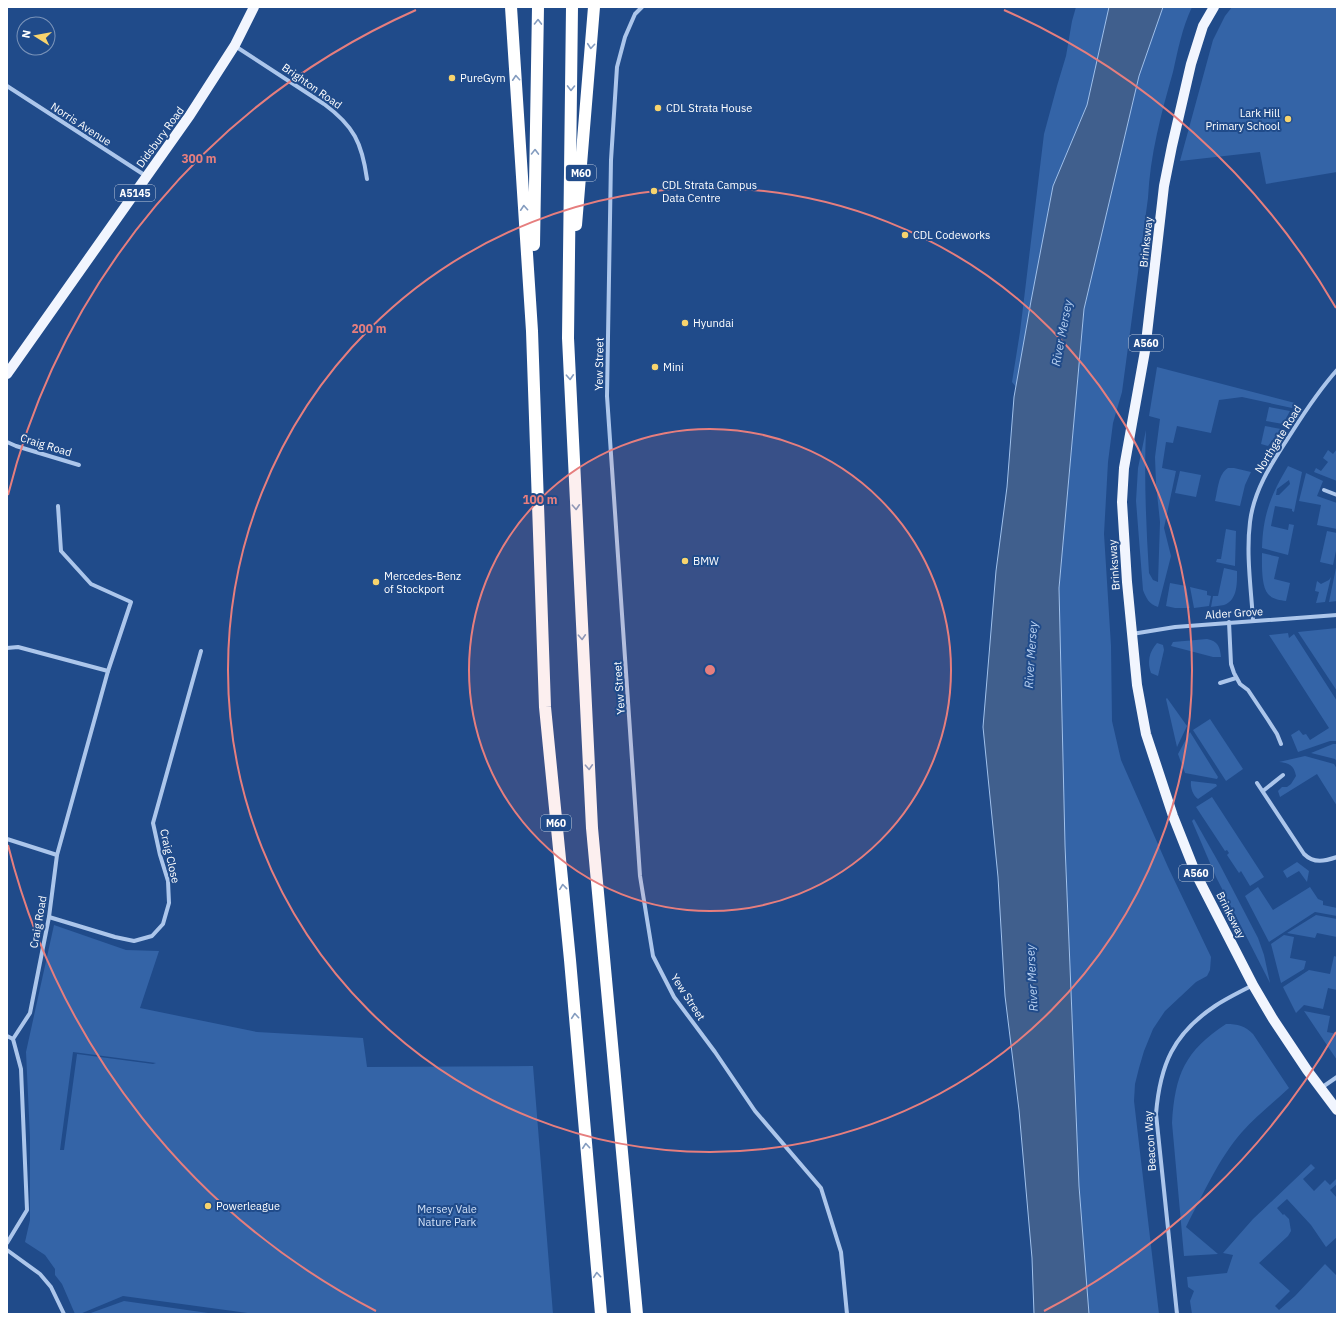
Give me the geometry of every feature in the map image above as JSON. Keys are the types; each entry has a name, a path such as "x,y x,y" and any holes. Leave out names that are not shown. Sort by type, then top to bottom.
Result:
{"highway":[{"name":"M60","path":"511,7 532,330 545,707 569,952 600,1314"},
{"name":"M60","path":"532,330 538,7"},
{"name":"M60","path":"572,7 568,338 592,828 637,1314"},
{"name":"M60","path":"568,338 594,7"}],"main road":[{"name":"Didsbury Road","path":"7,374 190,115 235,46 254,7"},
{"name":"Brinksway","path":"1214,7 1203,26 1191,64 1178,116 1164,186 1145,351 1124,468 1122,502 1137,685 1146,734 1161,782 1196,874 1272,1019 1320,1088"},
{"name":"A560","path":"1320,1088 1337,1110"}],"street":[{"name":"Yew Street","path":"642,7 634,14 625,37 617,67 611,160 607,396 641,882 653,956 674,997 715,1052 755,1111 821,1188 841,1252 847,1314"},
{"name":"Brighton Road","path":"235,46 324,104 340,117 350,129 360,146 364,158 367,179"},
{"name":"Norris Avenue","path":"7,86 147,176"},
{"name":"Northgate Road","path":"1253,620 1249,537 1250,521 1257,494 1276,456 1317,395 1337,371"},
{"name":"Craig Road","path":"7,442 79,465"},
{"path":"1324,490 1337,495"},
{"name":"Craig Road","path":"13,1039 30,1013 49,917 57,856 108,671 131,602 91,584 61,551 58,506"},
{"name":"Alder Grove","path":"1132,634 1175,626 1337,615"},
{"path":"1229,622 1231,664 1236,678 1241,686 1248,690 1277,733 1281,744"},
{"path":"7,648 18,647 108,671"},
{"name":"Craig Close","path":"49,917 115,937 134,941 152,936 163,924 169,903 168,881 160,855 153,823 201,651"},
{"path":"1220,682 1236,678"},
{"path":"1263,791 1283,775"},
{"path":"1257,783 1304,854 1316,861 1323,861 1337,857"},
{"path":"7,839 57,856"},
{"name":"Beacon Way","path":"1177,1314 1156,1114 1161,1077 1165,1062 1178,1040 1194,1022 1215,1006 1253,985"},
{"path":"7,1036 13,1039 21,1069 27,1210 7,1244"},
{"path":"1320,1088 1337,1077"},
{"path":"7,1250 40,1274 51,1287 64,1314"}],"green space":[{"path":"1076,7 1109,7 1087,105 1053,186 1016,387 1012,382 1020,332 1044,134 1066,56"},
{"path":"1163,7 1192,7 1181,39 1160,119 1151,166 1122,392 1113,423 1108,462 1104,534 1111,646 1112,721 1121,760 1168,867 1211,957 1210,970 1207,976 1196,982 1165,1011 1153,1029 1144,1051 1135,1084 1134,1101 1159,1314 1089,1314 1079,1186 1065,845 1059,588 1084,309 1139,76"},
{"name":"Lark Hill Primary School","path":"1232,7 1337,7 1337,172 1266,184 1260,152 1180,161 1213,40 1225,16"},
{"path":"1157,367 1295,403 1292,408 1242,397 1219,400 1211,433 1177,426 1173,443 1166,442 1162,468 1176,471 1164,528 1171,556 1158,607 1148,600 1143,590 1136,501 1138,468 1146,430 1145,466 1149,573 1153,580 1158,582 1160,522 1155,457 1160,419 1149,416"},
{"path":"1269,407 1290,411 1283,424 1266,421"},
{"path":"1265,426 1281,429 1268,446 1261,444"},
{"path":"1337,449 1337,481 1314,472 1316,468 1321,471 1328,462 1323,458 1328,450 1333,454"},
{"path":"1288,466 1302,472 1294,512 1292,509 1275,506 1271,526 1288,530 1289,524 1294,525 1288,555 1262,548 1266,515 1282,476","holes":["1289,480 1290,484 1279,495 1276,495 1277,489"]},
{"path":"1228,468 1251,472 1245,485 1240,506 1215,501 1220,478"},
{"path":"1180,471 1201,475 1196,497 1175,493"},
{"path":"1306,473 1323,481 1317,496 1337,503 1337,529 1317,525 1321,505 1299,501"},
{"path":"1226,529 1236,531 1235,566 1216,562 1217,559 1221,559"},
{"path":"1327,531 1337,533 1337,546 1333,565 1320,562"},
{"path":"1262,553 1279,557 1274,579 1290,583 1286,601 1278,600 1272,597 1268,594 1264,586 1262,575"},
{"path":"1337,563 1337,601 1329,602"},
{"path":"1224,568 1237,571 1236,590 1229,603 1211,607 1213,596 1218,596"},
{"path":"1331,577 1325,602 1316,603 1319,592 1315,591 1317,581 1321,584 1329,580"},
{"path":"1170,583 1186,586 1190,608 1175,608 1166,606"},
{"path":"1190,587 1207,591 1207,595 1211,596 1209,606 1194,608"},
{"path":"1337,628 1337,691 1298,632"},
{"path":"1288,633 1289,638 1294,634 1337,701 1337,741 1330,741 1298,752 1291,735 1299,730 1303,735 1306,734 1310,740 1329,728 1269,635"},
{"path":"1207,639 1214,641 1218,645 1221,657 1213,657 1171,646 1173,642"},
{"path":"1157,643 1163,645 1164,650 1158,676 1151,673 1149,665 1151,654"},
{"path":"1167,698 1187,726 1177,747 1166,699"},
{"path":"1210,719 1243,769 1226,781 1193,730"},
{"path":"1190,732 1218,777 1217,779 1185,773 1178,754"},
{"path":"1333,744 1337,744 1337,762 1335,759 1311,753"},
{"path":"1305,756 1334,764 1337,769 1337,806 1317,774 1280,797 1278,791 1282,787 1287,787 1291,784 1296,776 1294,769 1290,765 1279,762"},
{"path":"1191,781 1216,784 1217,786 1198,799 1192,791"},
{"path":"1212,797 1264,877 1250,886 1241,871 1239,873 1227,855 1229,853 1227,850 1225,851 1196,807"},
{"path":"1194,819 1258,938 1264,955 1270,983 1216,877 1192,821"},
{"path":"1297,862 1309,871 1307,882 1299,871 1287,878 1283,871"},
{"path":"1258,887 1273,910 1310,887 1318,899 1323,901 1323,905 1337,908 1337,916 1315,912 1269,942 1245,896"},
{"path":"1316,915 1337,919 1337,937 1317,933 1315,938 1287,933"},
{"name":"Mersey Vale Nature Park","path":"54,925 126,950 159,951 140,1008 257,1032 363,1038 367,1067 533,1066 553,1314 255,1314 123,1296 80,1314 75,1314 62,1284 55,1275 55,1269 45,1255 25,1242 30,1220 30,1138 26,1052","holes":["73,1052 156,1063 153,1064 77,1054 64,1150 60,1150"]},
{"path":"1284,935 1294,937 1290,958 1306,961 1304,969 1281,983 1271,944"},
{"path":"1334,956 1337,957 1337,990 1328,988 1323,1009 1304,1005 1296,1013 1283,987 1309,970 1330,974"},
{"path":"1304,1011 1330,1016 1327,1032 1337,1034 1337,1060"},
{"path":"1226,1024 1241,1026 1253,1034 1289,1088 1253,1120 1234,1142 1211,1178 1186,1227 1218,1254 1184,1256 1172,1123 1176,1091 1185,1065 1192,1054 1212,1034"},
{"path":"1311,1164 1315,1168 1303,1179 1314,1191 1325,1180 1330,1185 1337,1178 1337,1184 1330,1190 1337,1198 1337,1237 1326,1247 1311,1225 1287,1199 1277,1208 1289,1219 1291,1231 1288,1236 1259,1263 1290,1291 1275,1306 1279,1310 1295,1296 1325,1264 1337,1276 1337,1314 1192,1314 1190,1301 1194,1291 1188,1287 1187,1277 1227,1273 1233,1255 1223,1253 1253,1219"},
{"path":"124,1301 215,1314 88,1314"}],"water":[{"name":"River Mersey","path":"1109,7 1163,7 1139,76 1084,309 1059,588 1065,845 1079,1186 1089,1314 1034,1314 1032,1258 1019,1110 1005,996 998,877 983,727 996,571 1007,487 1014,397 1053,186 1087,105"}],"place":[{"name":"PureGym","path":"452,78"},
{"name":"CDL Strata House","path":"658,108"},
{"name":"Lark Hill Primary School","path":"1288,119"},
{"name":"CDL Strata Campus Data Centre","path":"654,191"},
{"name":"CDL Codeworks","path":"905,235"},
{"name":"Hyundai","path":"685,323"},
{"name":"Mini","path":"655,367"},
{"name":"BMW","path":"685,561"},
{"name":"Mercedes-Benz of Stockport","path":"376,582"},
{"name":"Powerleague","path":"208,1206"}]}
